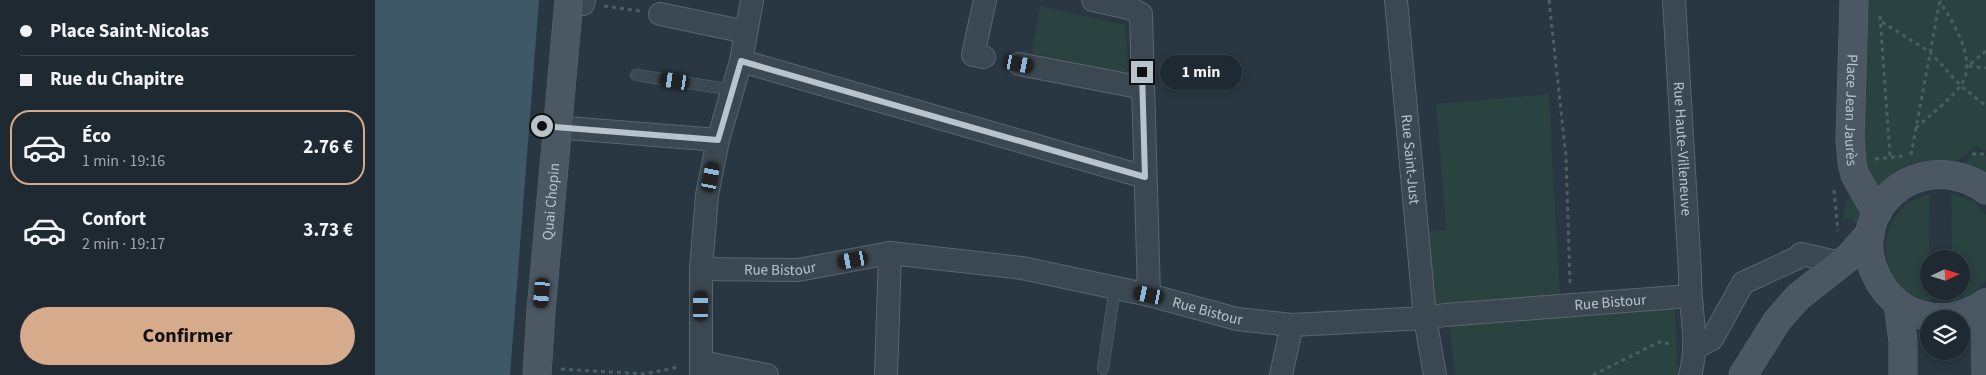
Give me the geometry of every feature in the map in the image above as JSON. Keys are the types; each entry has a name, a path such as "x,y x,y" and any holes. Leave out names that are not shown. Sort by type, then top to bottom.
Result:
{"main road":[{"name":"Quai Chopin","path":"537,371 550,127 579,1"},
{"name":"Place Jean Jaurès","path":"1867,4 1851,147 1855,176 1873,223"},
{"path":"1743,375 1777,321 1798,297 1833,269 1873,223 1888,197 1903,185 1920,176 1939,174 1958,176 1976,183 1986,190"},
{"path":"1873,223 1870,259 1878,282 1898,304 1919,314 1941,318 1971,312 1985,303"},
{"path":"1833,269 1878,282"},
{"path":"1985,303 1986,375"},
{"path":"1898,304 1903,341 1903,375"}],"street":[{"path":"752,0 741,61 718,140 707,195 701,269 701,369 767,375"},
{"path":"984,57 973,55 985,0"},
{"path":"1093,0 1128,4 1141,14 1149,295"},
{"name":"Rue Saint-Just","path":"1396,0 1425,318 1435,375"},
{"name":"Rue Haute-Villeneuve","path":"1674,0 1689,296 1695,348 1690,375"},
{"path":"661,14 746,32"},
{"path":"741,61 1145,177"},
{"path":"1019,64 1143,88"},
{"path":"550,127 718,140"},
{"path":"885,375 890,253"},
{"name":"Rue Bistour","path":"701,269 798,270 890,253 1022,268 1149,295 1237,319 1292,325 1425,318 1689,296"},
{"path":"1695,348 1712,339 1743,283 1797,258 1801,254 1833,269"},
{"path":"1281,375 1292,325"}],"lane":[{"path":"636,75 734,90"},
{"path":"1103,369 1115,288"}],"path":[{"path":"1549,0 1566,157 1571,307"},
{"path":"1910,155 1940,0"},
{"path":"1940,0 1958,33 1968,66"},
{"path":"579,1 661,14"},
{"path":"1867,4 1881,22 1930,52 1961,86 1986,106"},
{"path":"1881,22 1890,156"},
{"path":"1915,129 1961,86 1968,66 1986,51"},
{"path":"1968,66 1986,68"},
{"path":"1593,375 1596,372 1625,361 1659,342 1695,348"},
{"path":"537,371 644,374 701,369"}],"green space":[{"path":"1861,0 1986,0 1986,151 1977,146 1957,161 1902,170 1875,191 1857,123"},
{"path":"1040,6 1125,25 1128,74 1032,53"},
{"path":"1549,94 1560,298 1433,305 1425,232 1446,230 1436,104"},
{"path":"1975,150 1986,156 1986,175 1963,165"},
{"path":"1951,193 1975,202 1986,215 1986,281 1970,295 1970,250 1952,250"},
{"path":"1852,194 1861,212 1857,227 1851,218 1842,221 1847,202"},
{"path":"1930,194 1929,250 1920,250 1920,298 1909,293 1898,283 1891,271 1886,243 1895,217 1904,206"},
{"path":"1675,307 1678,375 1455,375 1449,323"}],"water":[{"path":"375,0 539,0 510,375 375,375"}],"route":[{"path":"542,126 559,129 718,140 741,61 1145,177 1142,72"}]}
